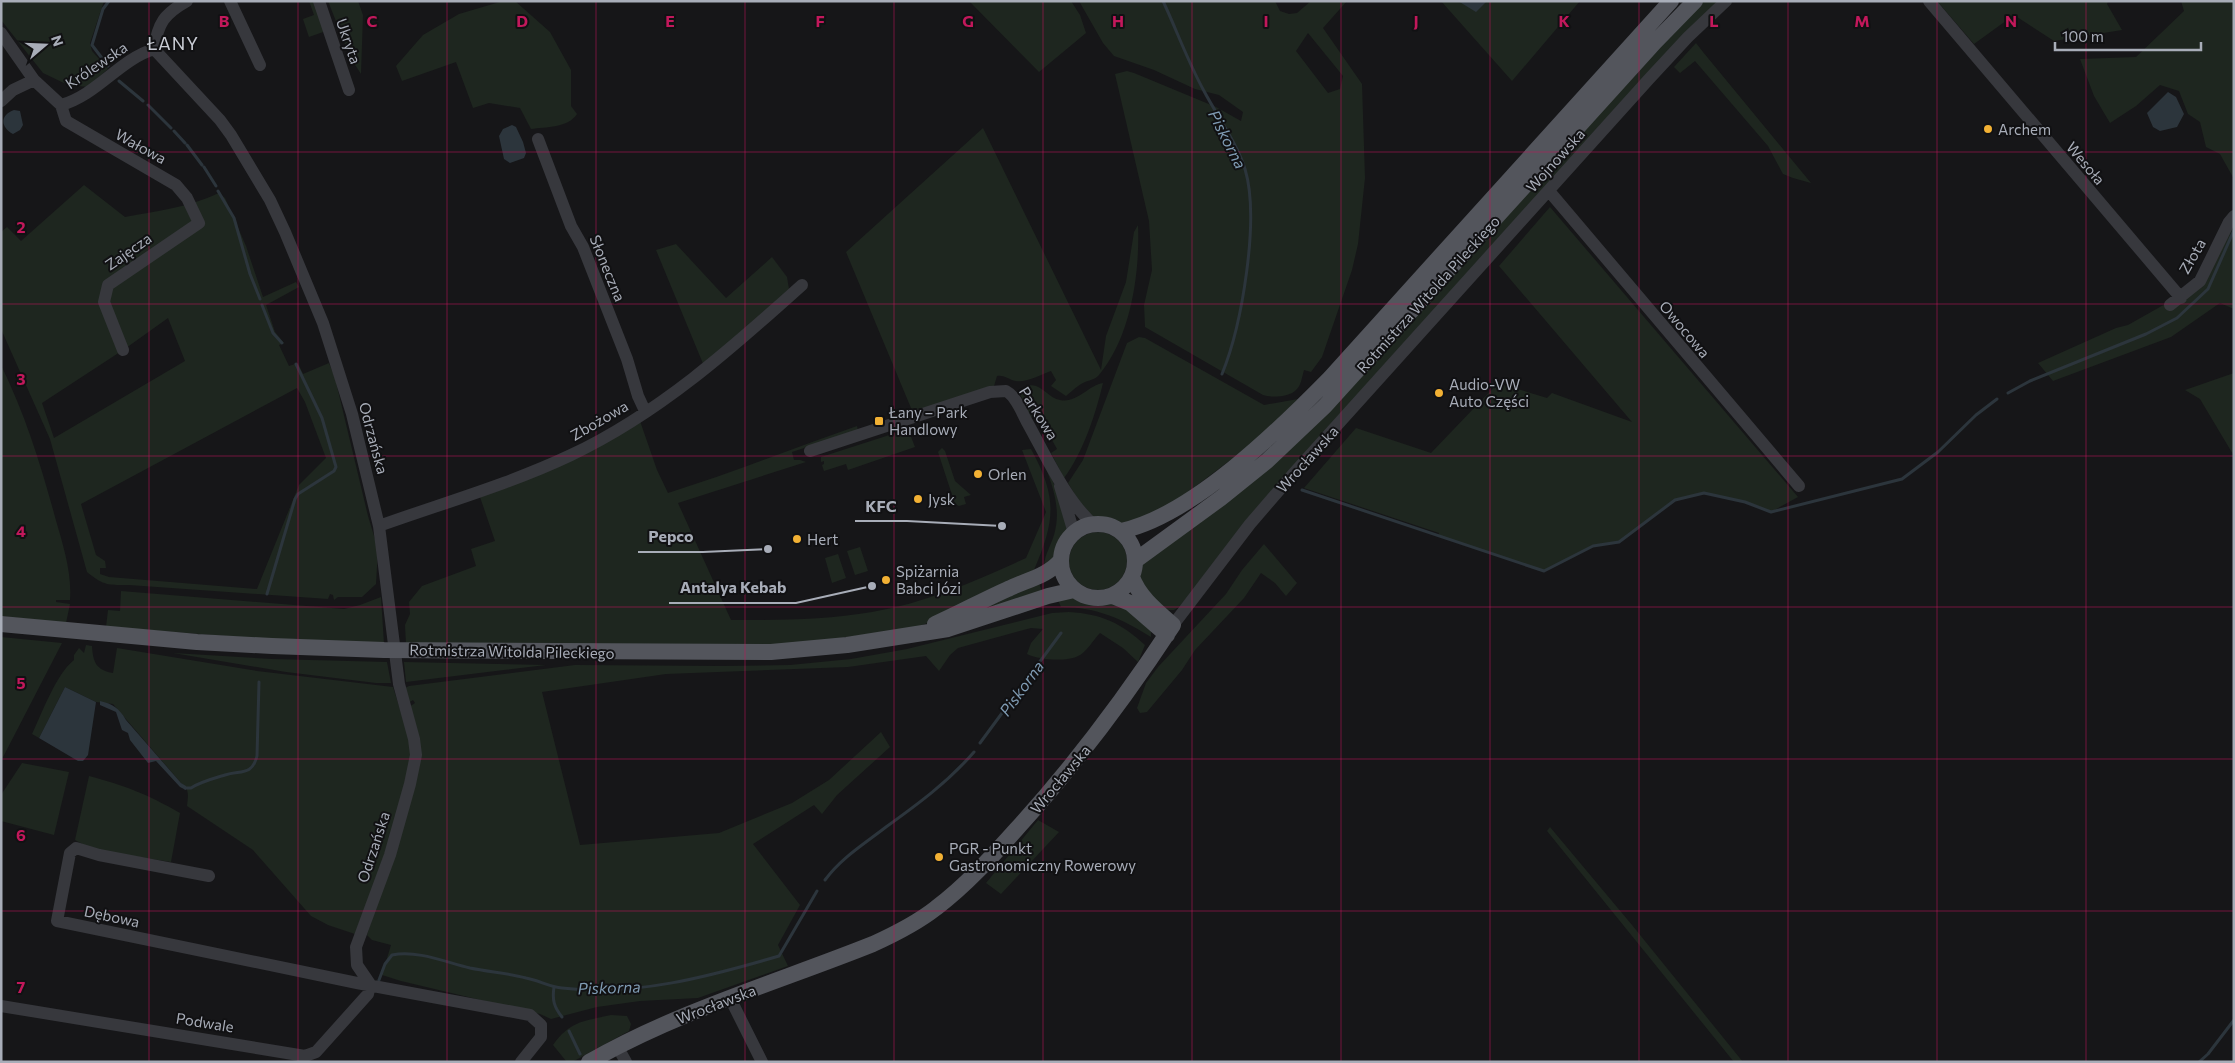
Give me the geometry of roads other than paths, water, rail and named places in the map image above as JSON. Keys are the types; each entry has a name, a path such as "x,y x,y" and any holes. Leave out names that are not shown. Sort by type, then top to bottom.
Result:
{"main road":[{"name":"Rotmistrza Witolda Pileckiego","path":"1121,531 1154,519 1193,496 1280,427 1343,364 1671,1"},
{"name":"Rotmistrza Witolda Pileckiego","path":"1136,560 1221,498 1325,406 1694,1"},
{"path":"1113,596 1124,588 1132,577 1136,560 1131,543 1121,531 1109,526 1094,525 1082,528 1074,533 1066,544 1061,560 1064,576 1074,590 1093,598 1113,596 1130,602 1170,630"},
{"name":"Rotmistrza Witolda Pileckiego","path":"905,636 1040,576 1056,566 1061,560"},
{"path":"1132,577 1148,603 1170,630"},
{"name":"Rotmistrza Witolda Pileckiego","path":"1,624 253,645 384,650 771,652 847,645 948,629 1074,590"},
{"name":"Wrocławska","path":"589,1062 663,1024 873,944 898,932 935,909 981,867 1068,770 1119,706 1170,630"}],"street":[{"path":"154,49 157,31 164,18 187,1"},
{"path":"230,1 260,65"},
{"name":"Ukryta","path":"319,1 349,90"},
{"name":"Wojnowska","path":"1411,344 1688,37 1726,1"},
{"name":"Wesoła","path":"1929,1 2181,298"},
{"name":"Królewska","path":"1,33 34,80 61,105 84,96 133,59 154,49"},
{"name":"Odrzańska","path":"154,49 220,120 270,200 323,323 352,414 379,526 399,684 414,739 416,755 390,855 358,938 355,957 357,965 370,984"},
{"path":"1,101 13,90 34,80"},
{"name":"Wałowa","path":"61,105 66,121 176,185 187,198 199,223"},
{"name":"Słoneczna","path":"538,139 571,226 583,247 627,359 638,396 645,411"},
{"name":"Owocowa","path":"1548,191 1799,486"},
{"name":"Złota","path":"2170,305 2200,281 2228,222 2234,216"},
{"name":"Zajęcza","path":"122,350 104,302 108,285 199,223"},
{"name":"Zbożowa","path":"379,526 564,458 622,428 682,388 802,285"},
{"name":"Wrocławska","path":"1170,630 1250,524 1411,344"},
{"name":"Parkowa","path":"810,451 990,392 1006,391 1009,392 1016,403 1056,474"},
{"path":"1056,474 1085,516 1094,525"},
{"path":"1056,474 1074,533"},
{"name":"Dębowa","path":"209,876 99,855 76,848 70,853 57,921 370,984"},
{"path":"370,984 530,1015 541,1024 542,1030 536,1045 521,1062"},
{"name":"Podwale","path":"1,1006 305,1056 311,1055 322,1047 368,994 370,984"},
{"path":"730,998 762,1062"},
{"path":"617,1046 626,1062"}],"waterway":[{"path":"108,66 92,45 103,9 109,1"},
{"name":"Piskorna","path":"1163,1 1198,80 1242,160 1249,190 1251,215 1247,272 1236,328 1222,374"},
{"path":"119,81 143,101"},
{"path":"148,105 171,128"},
{"path":"174,131 185,143"},
{"path":"187,145 202,165"},
{"path":"204,167 216,186"},
{"path":"218,191 234,218 250,274 260,299"},
{"path":"2008,393 2030,381 2146,334 2177,318 2208,289 2234,230"},
{"path":"262,305 273,333 282,343"},
{"path":"267,594 295,499 298,494 334,471 336,467 322,418 296,364"},
{"path":"1302,490 1544,571 1593,546 1619,542 1675,500 1704,493 1745,502 1771,512 1902,479 1938,452 1976,415 1997,399"},
{"name":"Piskorna","path":"980,743 1061,633"},
{"path":"185,788 191,788 203,782 245,771 252,767 257,756 259,682"},
{"name":"Piskorna","path":"825,880 853,852 943,783 974,752"},
{"name":"Piskorna","path":"379,980 385,964 392,955 412,954 431,957 470,968 519,976 562,988 617,990 672,983 727,971 779,956 817,891"},
{"path":"554,987 554,1003 562,1017"},
{"path":"2199,1062 2208,1054 2234,1020"},
{"path":"569,1031 580,1054"}],"place":[{"name":"Archem","path":"1988,129"},
{"name":"Audio-VW Auto Części","path":"1439,393"},
{"name":"Łany – Park Handlowy","path":"879,421"},
{"name":"Orlen","path":"978,474"},
{"name":"Jysk","path":"918,499"},
{"name":"KFC","path":"1002,526"},
{"name":"Hert","path":"797,539"},
{"name":"Pepco","path":"768,549"},
{"name":"Spiżarnia Babci Józi","path":"886,580"},
{"name":"Antalya Kebab","path":"872,586"},
{"name":"PGR - Punkt Gastronomiczny Rowerowy","path":"939,857"}],"district":[{"name":"ŁANY","path":"173,43"}]}
